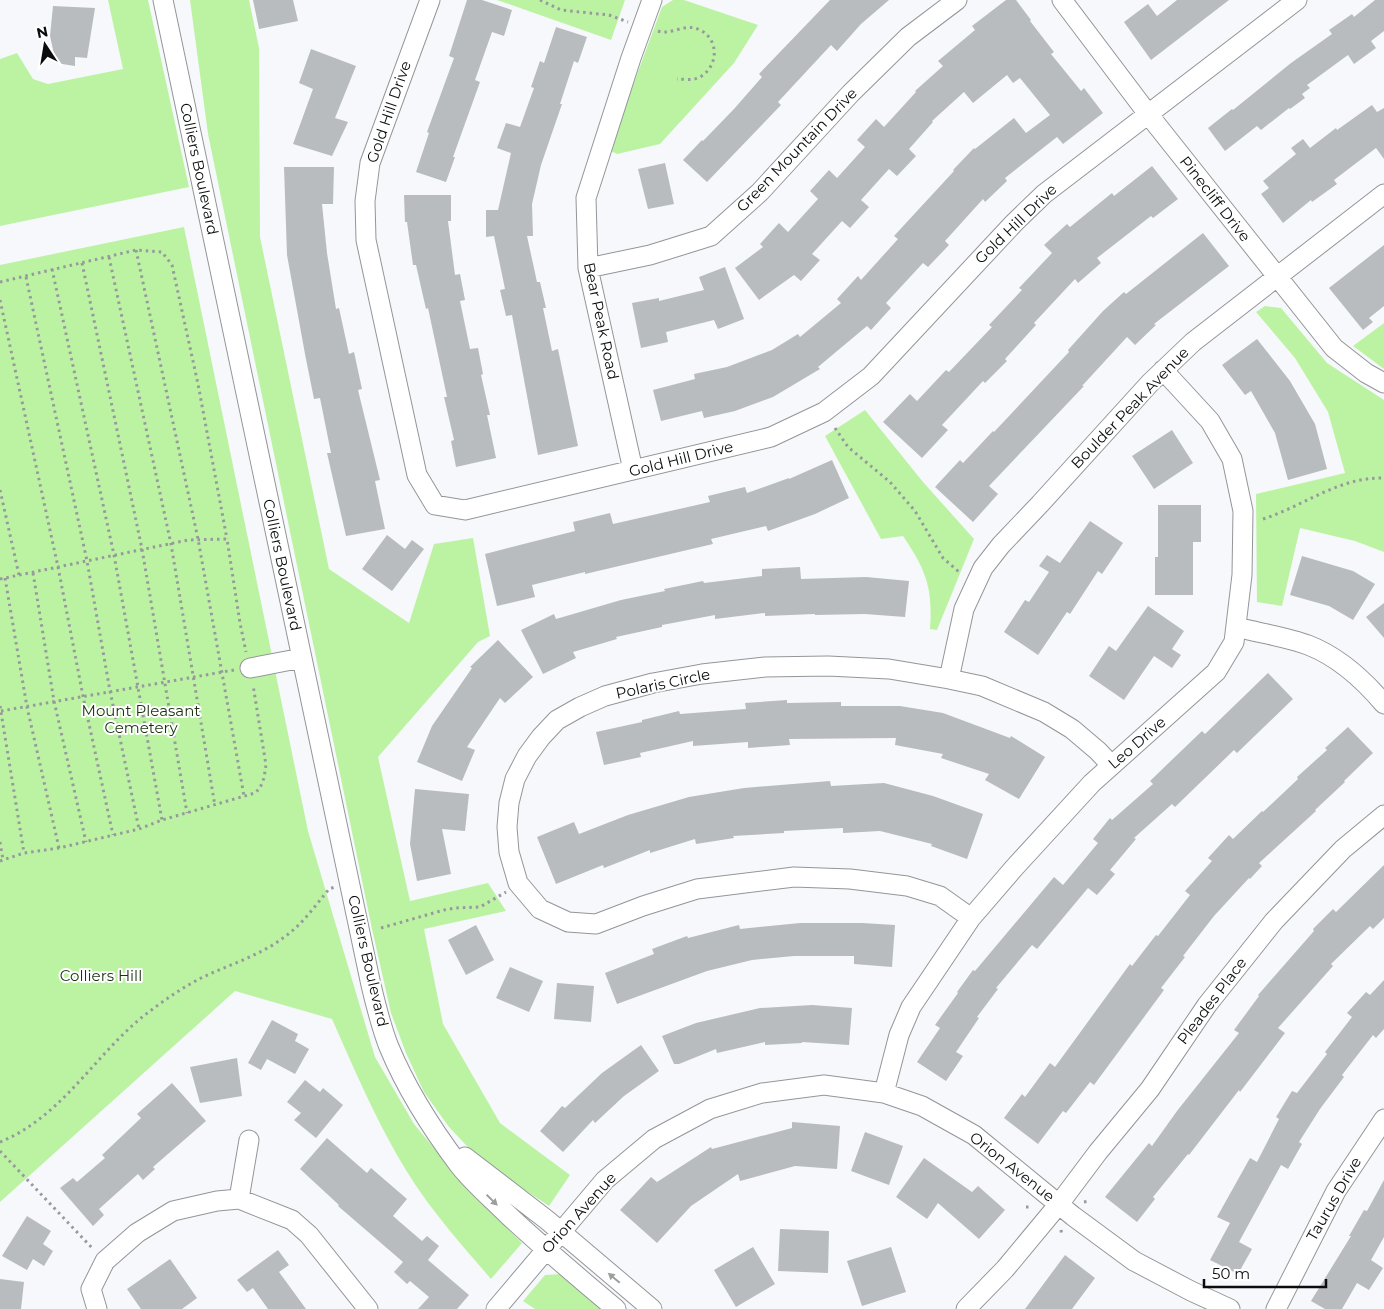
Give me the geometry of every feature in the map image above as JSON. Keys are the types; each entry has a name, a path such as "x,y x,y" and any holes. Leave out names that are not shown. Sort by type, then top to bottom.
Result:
{"street":[{"name":"Colliers Boulevard","path":"163,0 371,985 379,1018 389,1047 429,1121 460,1166 488,1196 546,1250 616,1309"},
{"name":"Gold Hill Drive","path":"430,0 370,163 365,201 366,240 416,475 435,505 465,510 771,437 824,412 871,376 1014,223 1044,194 1297,0"},
{"name":"Bear Peak Road","path":"633,470 588,268 585,232 586,198 631,58 652,0"},
{"name":"Green Mountain Drive","path":"588,268 650,255 711,236 760,192 851,93 908,37 957,0"},
{"name":"Pinecliff Drive","path":"1062,0 1148,114 1334,348 1366,373 1384,383"},
{"name":"Boulder Peak Avenue","path":"949,678 964,609 983,568 1001,545 1163,370 1193,342 1384,194"},
{"name":"Leo Drive","path":"884,1093 899,1035 911,1007 971,918 1092,783 1156,728 1216,672 1234,642 1242,575 1243,511 1232,459 1210,421 1163,370"},
{"path":"1236,627 1308,645 1342,663 1368,684 1384,704"},
{"path":"250,668 302,658"},
{"name":"Polaris Circle","path":"971,918 940,896 906,886 850,879 794,877 697,889 643,906 596,924 568,922 540,909 518,883 509,852 507,827 509,803 515,779 526,756 541,737 557,720 580,706 605,696 653,683 702,674 765,667 828,666 888,669 949,678 982,686 1044,712 1072,729 1111,765"},
{"name":"Pleades Place","path":"966,1309 1005,1269 1058,1204 1150,1088 1207,1005 1274,921 1343,849 1384,815"},
{"name":"Orion Avenue","path":"496,1309 605,1180 654,1139 710,1109 762,1093 824,1085 884,1093 922,1106 974,1135 1058,1204 1134,1261 1230,1309"},
{"name":"Taurus Drive","path":"1276,1309 1336,1191 1384,1119"},
{"name":"Colliers Boulevard","path":"429,1121 467,1160 517,1196 652,1309"},
{"path":"239,1199 249,1140"},
{"path":"97,1309 91,1288 105,1261 137,1233 173,1211 217,1201 239,1199 292,1220 309,1235 368,1309"}],"path":[{"path":"136,250 198,539 244,796"},
{"path":"0,282 136,250 162,252 172,265 198,384 266,765 264,778 260,788 255,793 162,820 138,829 59,848 24,853 2,860 0,842"},
{"path":"109,257 171,544 215,806"},
{"path":"82,263 142,549 187,813"},
{"path":"52,269 114,555 162,820"},
{"path":"26,277 87,561 110,691 138,829"},
{"path":"0,300 58,567 113,835"},
{"path":"835,428 848,447 890,482 915,511 943,558 959,572"},
{"path":"1263,519 1278,514 1338,485 1384,478"},
{"path":"0,490 19,575"},
{"path":"0,579 198,539 227,539"},
{"path":"33,573 54,701 86,842"},
{"path":"5,578 27,707 59,848"},
{"path":"24,853 0,709 27,707 110,691 194,678 223,671 250,668"},
{"path":"381,928 444,910 480,907 518,883"},
{"path":"0,1142 49,1113 122,1035 159,1004 201,978 281,939 299,926 329,888"},
{"path":"0,1151 105,1261"},
{"path":"1084,1202 1090,1200"},
{"path":"1026,1207 1032,1207"},
{"path":"1061,1230 1062,1236"}],"green space":[{"path":"108,0 148,0 189,187 0,226 0,59 17,53 33,79 48,84 123,69"},
{"path":"190,0 249,0 259,48 260,237 329,569 409,623 434,544 473,538 490,636 478,642 378,757 410,901 488,883 506,911 424,929 443,1024 500,1123 570,1175 549,1206 481,1161 449,1127 424,1092 406,1053 391,1013 208,134"},
{"path":"497,0 625,0 611,40"},
{"path":"673,0 684,0 758,25 734,63 660,144 617,154 609,150 662,7"},
{"name":"Mount Pleasant Cemetery","path":"184,227 308,831 375,1057 414,1124 466,1187 522,1243 491,1279 437,1215 408,1173 373,1109 332,1019 235,991 0,1202 0,265"},
{"path":"1265,306 1281,308 1327,363 1384,400 1384,552 1355,541 1300,528 1282,606 1257,602 1256,494 1345,473 1328,412 1295,358 1256,312"},
{"path":"1384,323 1384,369 1353,346"},
{"path":"865,410 923,482 974,539 937,630 930,629 929,591 917,559 903,536 881,539 825,436"},
{"path":"561,1274 604,1309 535,1309 523,1301 545,1275"}],"building":[{"path":"253,0 293,0 298,21 259,29"},
{"path":"467,0 482,0 512,10 504,36 492,32 475,80 480,82 446,182 416,172 429,133 427,132 454,58 449,56"},
{"path":"830,0 889,0 861,24 837,51 831,45 778,102 781,105 707,182 683,160 734,109 762,77 759,74"},
{"path":"1006,0 1016,0 1054,52 1051,54 1081,91 1084,88 1103,113 1063,144 1057,137 1005,178 1007,181 985,202 983,199 945,241 949,245 928,267 923,263 886,303 891,308 871,330 867,326 818,367 820,369 773,397 735,411 704,418 702,411 661,421 653,390 695,379 694,374 727,367 772,350 798,334 800,337 841,303 837,299 858,276 861,280 898,239 894,236 974,148 1014,118 1026,133 1050,115 1020,78 1013,83 1007,75 973,103 964,92 932,121 909,149 916,156 897,176 889,169 861,200 869,207 850,228 842,221 812,254 820,260 801,281 794,275 759,300 735,268 763,247 760,244 779,223 788,232 818,199 810,191 829,170 837,178 865,147 857,140 876,119 884,127 915,91 943,66 938,61 975,30 972,26"},
{"path":"1177,0 1229,0 1151,60 1124,22 1148,4 1157,16"},
{"path":"1375,0 1384,0 1384,31 1371,41 1376,48 1354,64 1348,55 1307,85 1310,88 1302,94 1305,98 1261,130 1257,126 1225,151 1208,128 1291,63 1332,34 1329,30 1352,14 1354,17"},
{"path":"53,6 95,8 87,58 75,57 75,66 56,63 50,36"},
{"path":"556,27 587,37 578,63 574,61 560,104 562,104 541,165 532,204 533,236 527,236 537,282 540,282 546,308 543,308 552,351 558,349 578,446 538,455 512,315 506,316 500,290 505,289 494,236 486,237 486,210 498,210 511,153 497,148 506,123 520,127 534,88 531,87 540,61 544,63"},
{"path":"311,49 356,66 335,118 348,122 332,156 293,144 313,89 299,83"},
{"path":"1372,105 1377,112 1384,108 1384,159 1376,148 1334,180 1337,184 1312,202 1311,200 1283,223 1261,194 1269,188 1263,181 1296,154 1291,148 1303,139 1310,148 1336,128 1337,130"},
{"path":"665,163 674,204 648,209 638,169"},
{"path":"1152,166 1178,199 1153,218 1151,216 1097,258 1101,263 1078,283 1075,279 1034,323 1036,325 1005,359 1007,361 985,383 983,381 942,425 948,430 922,458 883,422 910,394 917,401 946,370 949,372 992,327 989,325 1022,290 1019,288 1052,253 1044,245 1067,224 1070,227 1112,193 1114,196"},
{"path":"284,167 334,167 333,204 322,204 327,253 336,309 339,308 349,354 354,352 362,389 358,390 380,480 375,481 385,529 346,536 327,453 331,453 320,398 314,399 287,255"},
{"path":"404,195 451,195 451,221 448,221 455,275 460,274 465,300 460,301 470,349 478,348 483,374 481,375 490,415 487,415 496,458 456,467 451,441 454,440 444,397 447,397 428,308 426,309 416,265 413,265 407,222 405,222"},
{"path":"1203,233 1229,266 1154,324 1156,325 1135,345 1127,337 1082,386 1084,386 989,486 998,494 973,522 935,487 960,460 963,463 994,432 1069,352 1068,350 1103,311 1124,292 1126,294"},
{"path":"1384,245 1384,306 1369,318 1373,322 1363,330 1329,288"},
{"path":"725,267 744,319 718,329 714,320 666,332 668,342 641,348 632,303 659,298 659,301 704,290 699,277"},
{"path":"1257,339 1290,381 1315,424 1327,469 1288,480 1275,433 1251,391 1245,395 1222,365"},
{"path":"1172,430 1193,463 1154,489 1132,456"},
{"path":"832,460 849,498 815,514 768,531 766,526 711,539 713,544 532,585 535,597 497,606 485,554 575,531 573,522 610,513 613,524 710,502 708,496 745,487 747,493 789,479"},
{"path":"1158,505 1201,505 1201,542 1193,542 1193,595 1155,595 1155,557 1158,557"},
{"path":"1090,521 1123,543 1102,574 1098,571 1070,614 1067,612 1038,655 1004,632 1025,600 1029,602 1049,572 1039,566 1047,555 1060,563"},
{"path":"387,535 405,549 412,540 424,549 392,591 362,569"},
{"path":"1302,556 1353,571 1375,584 1353,620 1329,606 1290,595"},
{"path":"800,567 801,579 866,577 909,581 905,617 865,614 765,616 765,613 715,619 715,615 662,625 662,627 616,637 617,639 573,652 576,658 543,674 521,630 554,614 556,619 621,600 665,591 664,589 703,581 704,583 762,576 762,569"},
{"path":"1384,603 1384,638 1366,617"},
{"path":"1148,606 1184,631 1172,649 1181,655 1172,668 1154,656 1124,700 1089,676 1109,646 1116,651"},
{"path":"498,640 533,677 505,703 500,698 467,747 475,750 462,781 417,762 432,726 472,668 470,667"},
{"path":"1268,673 1293,699 1237,753 1234,750 1175,807 1172,804 1134,838 1136,839 1110,870 1115,874 1097,895 1088,888 1037,949 1032,945 996,988 998,989 977,1017 979,1018 956,1052 963,1056 946,1081 917,1062 940,1028 935,1025 973,970 975,971 1054,877 1063,885 1098,843 1093,839 1110,818 1112,820 1153,784 1150,781 1202,731 1205,734"},
{"path":"787,700 787,703 841,702 841,706 900,706 943,713 1010,738 1011,736 1045,757 1019,799 985,780 989,774 941,758 943,754 895,745 896,738 789,739 790,745 748,748 748,742 693,746 693,741 640,753 641,757 604,765 596,732 642,722 642,720 679,711 680,714 746,709 745,703"},
{"path":"1348,727 1373,753 1316,811 1259,863 1262,866 1214,916 1183,956 1185,957 1161,988 1164,990 1094,1085 1090,1082 1066,1113 1063,1111 1038,1144 1004,1118 1022,1094 1025,1097 1050,1063 1055,1067 1130,964 1132,966 1156,935 1158,936 1190,895 1185,891 1212,861 1208,858 1229,835 1233,839 1263,812"},
{"path":"830,781 831,786 884,783 933,796 983,814 967,859 931,846 932,844 880,831 843,833 843,828 784,831 784,833 733,836 734,838 696,844 695,839 650,853 650,850 604,868 603,865 556,884 537,837 574,822 579,834 628,815 689,797 744,788"},
{"path":"415,789 469,794 465,831 442,829 451,874 417,881 410,844"},
{"path":"1384,865 1384,918 1373,929 1370,926 1331,964 1333,966 1278,1028 1285,1033 1240,1092 1239,1090 1189,1155 1153,1197 1155,1199 1137,1222 1105,1197 1149,1143 1152,1146 1177,1111 1239,1033 1234,1030 1258,995 1314,931 1313,929 1333,909 1336,912"},
{"path":"800,923 895,925 892,967 854,964 854,956 794,956 752,960 707,971 617,1004 605,973 654,954 652,949 687,936 688,938 739,925 740,929"},
{"path":"476,925 494,960 466,975 448,940"},
{"path":"510,967 543,981 529,1012 496,998"},
{"path":"1384,980 1384,1029 1376,1038 1373,1035 1342,1075 1344,1077 1320,1109 1299,1142 1302,1144 1288,1169 1281,1165 1239,1242 1252,1249 1238,1274 1210,1260 1230,1223 1217,1217 1250,1158 1257,1162 1279,1119 1276,1117 1292,1091 1297,1093 1327,1054 1325,1052 1352,1017 1347,1013 1366,992 1370,995"},
{"path":"557,983 594,986 591,1022 554,1019"},
{"path":"812,1005 852,1008 849,1045 802,1042 765,1045 765,1042 717,1053 716,1049 679,1064 674,1064 662,1036 696,1023 760,1008"},
{"path":"272,1020 298,1034 295,1041 309,1049 295,1074 267,1059 261,1070 248,1063"},
{"path":"641,1045 659,1071 624,1096 595,1123 593,1120 563,1152 540,1131 562,1106 565,1108 602,1073"},
{"path":"237,1058 242,1096 200,1103 190,1067"},
{"path":"305,1080 320,1092 323,1088 343,1105 316,1138 294,1120 301,1113 287,1102"},
{"path":"172,1083 206,1121 153,1167 155,1169 143,1180 138,1174 99,1209 104,1215 93,1226 60,1188 73,1178 77,1182 105,1158 102,1155 141,1118 137,1114"},
{"path":"792,1122 840,1126 837,1169 795,1166 740,1181 738,1174 691,1206 657,1243 620,1210 651,1177 657,1182 711,1147 712,1149 792,1128"},
{"path":"865,1132 903,1146 889,1185 851,1171"},
{"path":"327,1138 367,1173 371,1168 407,1199 393,1216 422,1241 427,1236 439,1246 428,1260 469,1295 457,1309 418,1309 429,1297 410,1281 407,1284 394,1272 403,1262 338,1206 300,1169"},
{"path":"924,1158 972,1192 978,1186 1005,1210 979,1239 938,1203 927,1219 896,1197"},
{"path":"1384,1180 1384,1237 1371,1260 1383,1268 1369,1290 1357,1283 1342,1309 1325,1309 1311,1301 1351,1236 1349,1236 1364,1210 1367,1211"},
{"path":"27,1216 51,1231 43,1244 53,1251 44,1266 33,1259 27,1270 2,1256"},
{"path":"780,1229 829,1231 828,1273 778,1271"},
{"path":"753,1247 775,1284 736,1307 714,1270"},
{"path":"891,1247 906,1292 862,1306 847,1261"},
{"path":"278,1250 289,1265 279,1272 306,1309 268,1309 253,1288 247,1292 237,1280"},
{"path":"1065,1255 1095,1278 1072,1309 1025,1309"},
{"path":"170,1259 197,1298 182,1309 141,1309 127,1289"},
{"path":"0,1279 24,1282 21,1309 0,1309"}],"park label":[{"name":"Colliers Hill","path":"101,976"}]}
